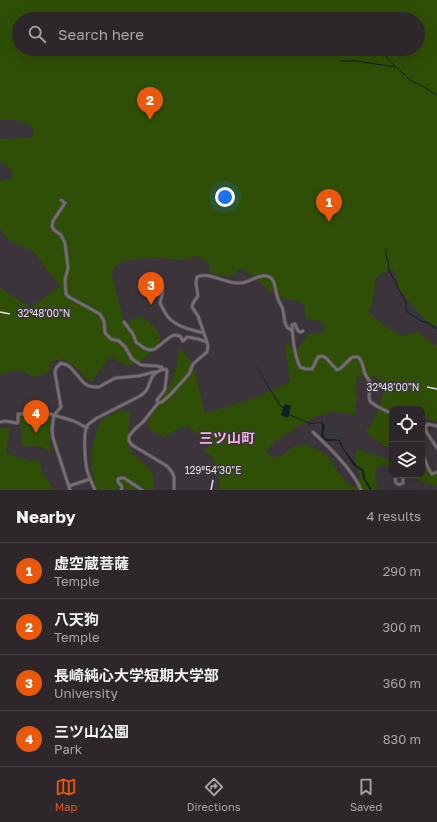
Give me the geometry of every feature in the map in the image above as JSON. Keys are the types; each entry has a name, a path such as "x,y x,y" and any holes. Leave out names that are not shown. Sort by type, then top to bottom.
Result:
{"street":[{"path":"61,200 65,203 53,221 52,226 54,230 63,238 66,249 68,268 65,280 66,294 100,314 104,322 105,333 111,339 119,342 125,347 132,359 141,366 157,366 162,367 161,369 166,369 164,391 157,400 158,403"},
{"path":"174,490 174,477 167,466 132,445 129,436 143,422 158,403 162,402 171,394 189,374 193,364 206,353 208,346 207,342 198,316 192,307 198,296 196,280 199,276 207,276 230,282 243,283 257,277 266,276 272,279 283,309 285,324 292,331"},
{"path":"160,281 164,292 160,303 168,316 179,325 190,330 204,333"},
{"path":"124,322 138,344 150,350 155,349 174,335 180,336 183,341 187,337 198,338 207,342"},
{"path":"303,331 298,331 294,324 292,325 297,358 300,367 312,369 318,357 323,356 337,370 342,368 353,357 360,358 371,386 369,394 370,401 389,412"},
{"path":"70,490 53,438 52,429 54,415 61,407 55,373 56,368 60,363 67,365 84,383 94,387 99,387 115,378 138,376 157,372"},
{"path":"95,490 87,469 85,434 87,428 91,422 140,396 148,388 152,376 161,369"},
{"path":"0,422 5,421 17,423 18,414 47,414 74,421 87,428"},
{"path":"437,426 428,424 425,428 437,448"},
{"path":"313,432 342,462 361,490"},
{"path":"425,459 430,473 432,474 437,472"},
{"path":"120,490 122,488 121,484 118,482 118,479 120,478 124,478 142,490"},
{"path":"396,478 395,481 398,485 403,483 403,478"},
{"path":"69,486 90,479"}],"green space":[{"path":"0,0 437,0 437,326 427,321 399,289 397,277 392,269 376,278 372,305 368,311 384,325 403,336 417,332 437,346 437,421 426,419 425,406 389,406 389,448 367,434 366,427 370,428 380,406 385,387 379,378 357,376 356,392 358,399 355,404 356,411 354,415 334,412 317,416 276,441 266,451 275,458 300,445 311,447 327,455 342,477 353,487 359,480 355,454 356,449 389,460 389,466 381,465 377,467 375,476 378,490 220,490 218,474 213,457 204,452 211,443 187,426 164,437 152,431 148,426 152,412 174,375 179,347 193,364 205,413 250,400 290,382 285,342 294,349 298,349 308,334 323,333 325,329 321,321 305,318 305,308 300,301 284,298 270,291 245,270 239,269 231,277 214,274 209,272 209,263 197,256 180,260 154,257 128,260 118,264 113,269 112,276 123,318 127,323 137,317 144,318 158,331 161,338 155,348 147,356 137,363 126,366 109,357 92,382 85,378 78,369 63,359 52,361 48,373 32,377 25,372 17,370 0,375 0,288 30,308 60,286 34,252 9,240 0,229 0,181 12,179 13,175 8,166 0,162 0,139 33,136 31,126 22,122 0,120"},
{"path":"121,410 131,413 128,434 129,447 131,451 151,471 153,475 154,490 96,490 92,459 95,437 102,420 108,415"},
{"path":"49,416 52,420 49,427 51,452 42,447 22,446 20,417"},
{"path":"0,428 10,428 6,453 29,461 39,460 42,472 54,490 0,490"},
{"path":"425,463 437,473 437,486 416,478 425,478"}],"water":[{"path":"253,361 281,406 283,407 285,404 291,406 289,414 310,423 322,422 325,426 323,433 324,437 328,439 340,440 344,449 356,465 364,470 365,479 371,490 363,478 362,471 354,466 339,441 326,441 322,438 322,424 310,424 289,415 288,418 281,415 283,408 281,407 276,400"}],"waterway":[{"path":"386,56 395,66"},
{"path":"341,61 356,61 396,67 405,75"},
{"path":"407,77 437,95"},
{"path":"386,250 389,270 406,303 406,311 437,329"}],"place":[{"name":"八天狗","path":"150,120"},
{"name":"虚空蔵菩薩","path":"329,222"},
{"name":"長崎純心大学短期大学部","path":"151,305"},
{"name":"三ツ山公園","path":"36,433"}],"district":[{"name":"三ツ山町","path":"227,438"}]}
